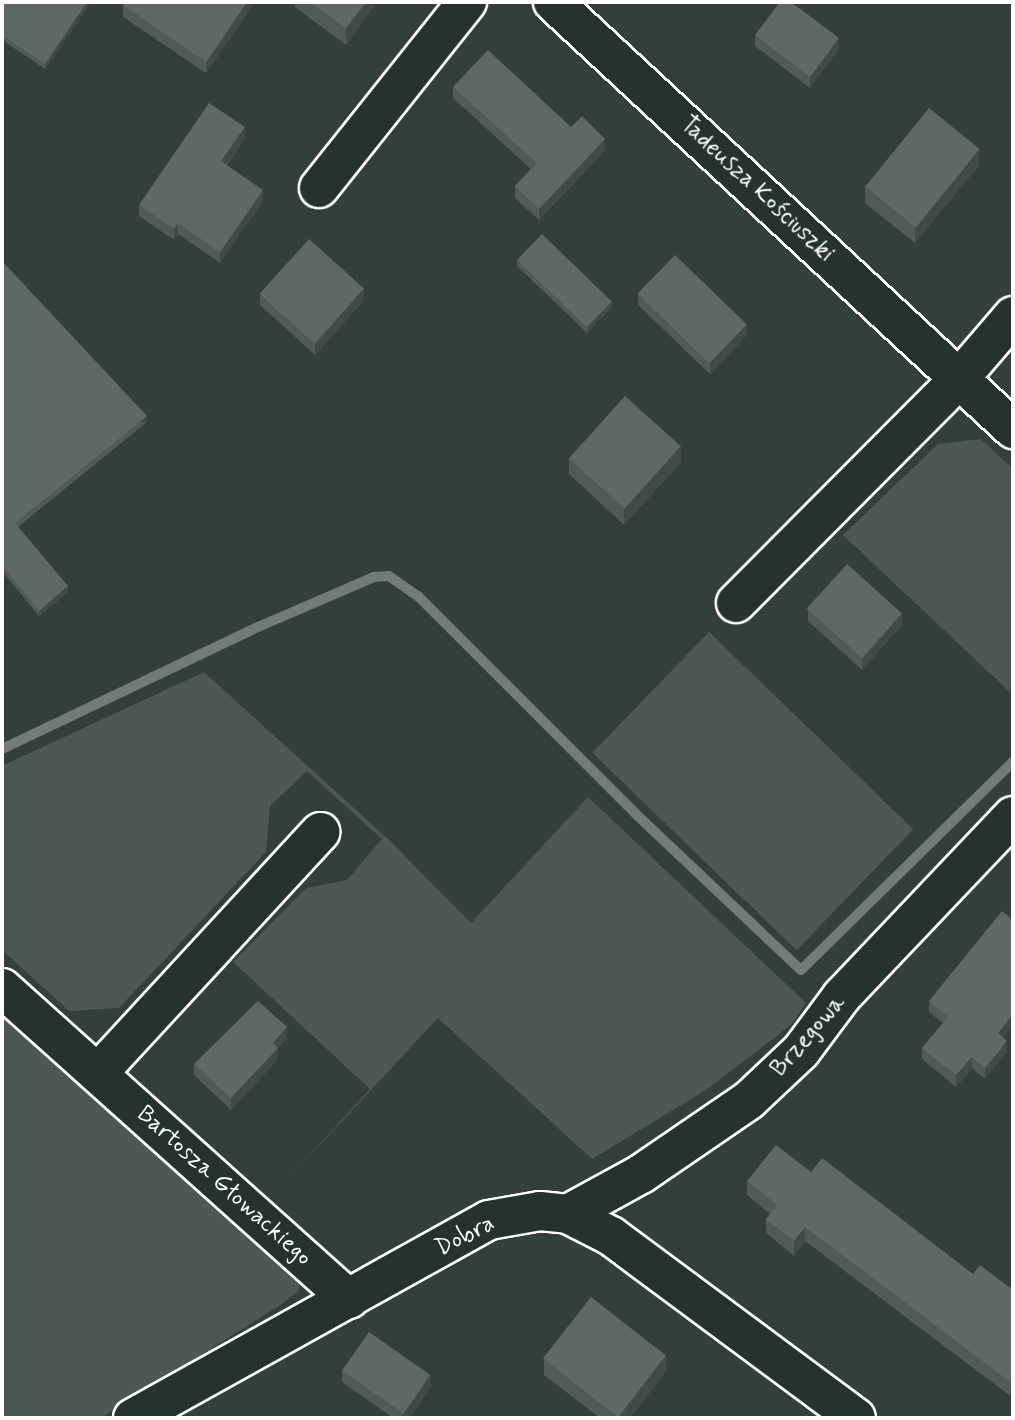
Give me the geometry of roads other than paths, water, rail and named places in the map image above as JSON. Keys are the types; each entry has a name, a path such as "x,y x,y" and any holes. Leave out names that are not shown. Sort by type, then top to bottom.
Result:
{"street":[{"path":"319,188 467,2"},
{"name":"Tadeusza Kościuszki","path":"553,2 1013,429"},
{"path":"736,603 959,379 1013,316"},
{"name":"Brzegowa","path":"568,1214 641,1174 749,1100 801,1051 842,996 1013,816"},
{"path":"99,1073 320,832"},
{"name":"Bartosza Głowackiego","path":"2,988 349,1298"},
{"name":"Dobra","path":"133,1418 489,1220 527,1211 568,1214 611,1236 856,1418"}],"waterway":[{"path":"2,749 258,627 374,577 389,576 418,596 638,816 801,970 1013,762"}]}
